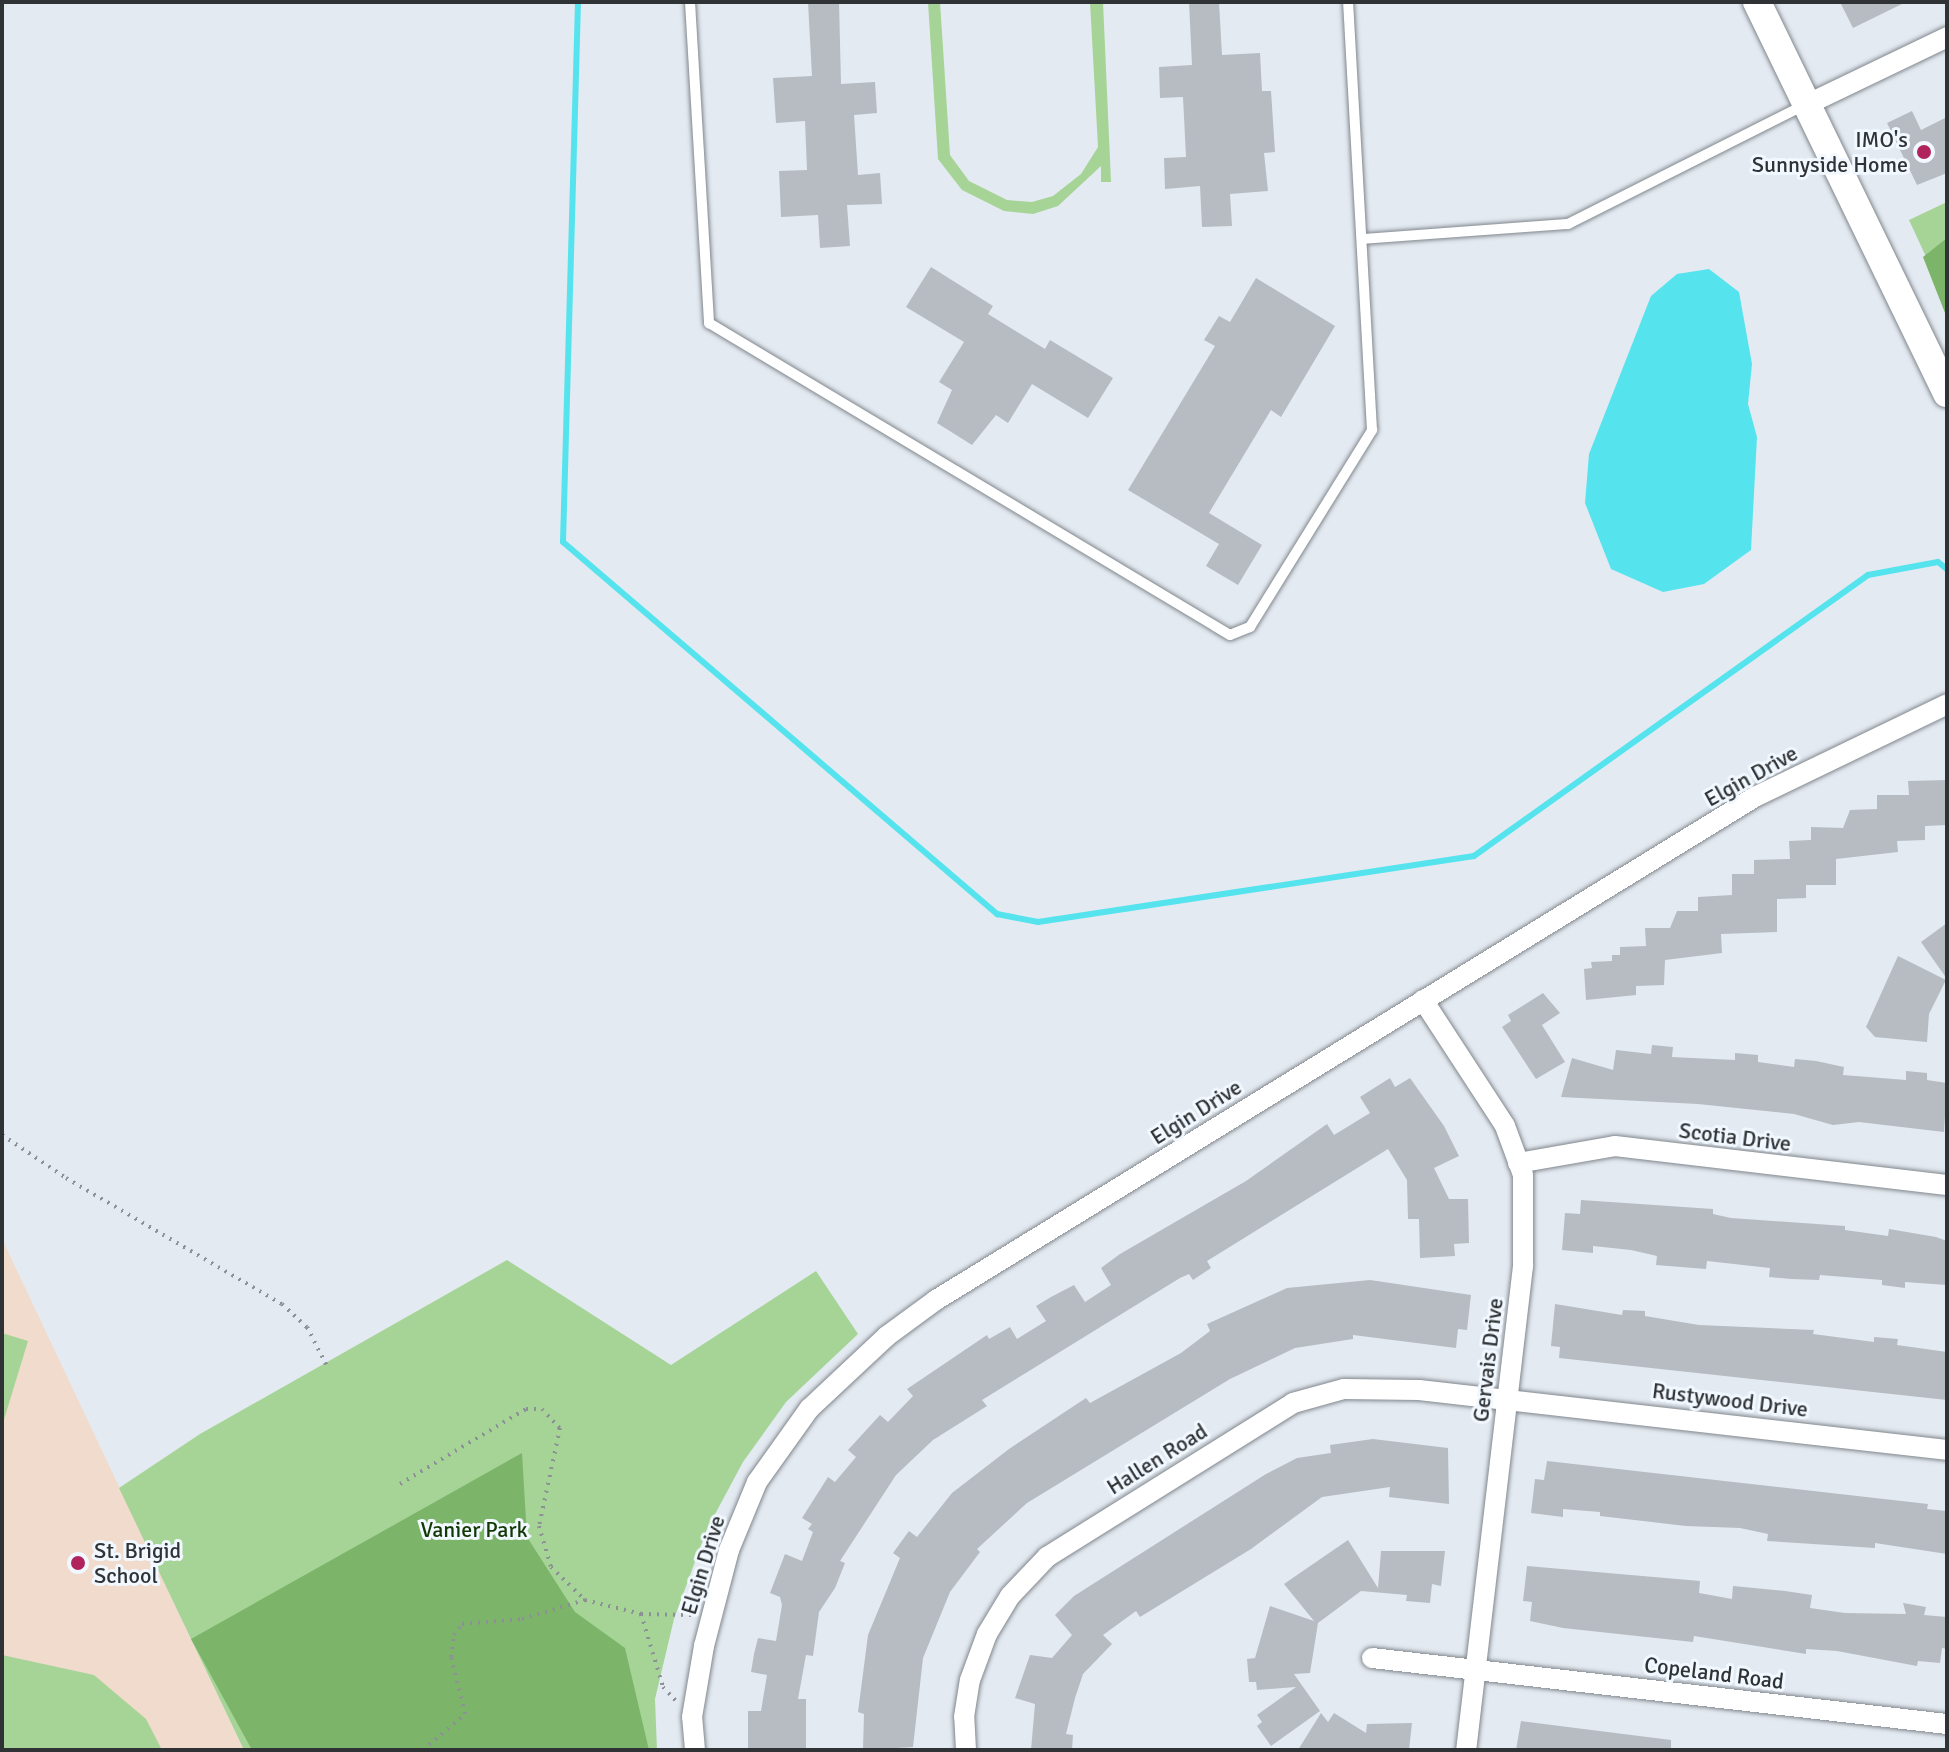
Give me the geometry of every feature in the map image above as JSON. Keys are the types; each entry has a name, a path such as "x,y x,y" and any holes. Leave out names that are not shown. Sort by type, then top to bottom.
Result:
{"main road":[{"path":"1757,2 1947,393"}],"street":[{"path":"1806,105 1947,37"},
{"name":"Elgin Drive","path":"695,1750 692,1717 712,1615 729,1550 757,1482 809,1409 887,1336 936,1300 1755,797 1947,704"},
{"name":"Gervais Drive","path":"1423,1000 1505,1126 1523,1175 1523,1266 1466,1750"},
{"name":"Scotia Drive","path":"1518,1163 1615,1146 1947,1185"},
{"name":"Hallen Road","path":"966,1750 966,1705 987,1634 1010,1596 1047,1557 1293,1403 1344,1389 1508,1399"},
{"name":"Rustywood Drive","path":"1508,1399 1947,1450"},
{"name":"Copeland Road","path":"1372,1658 1947,1724"}],"lane":[{"path":"690,2 709,323 1220,632 1230,635 1250,627 1372,430 1348,2"},
{"path":"1362,239 1568,224 1806,105"}],"path":[{"path":"2,1135 78,1186 282,1304 307,1327 328,1368"},
{"path":"400,1484 526,1409 542,1409 560,1428 539,1526 551,1567 585,1600 641,1614 712,1615"},
{"path":"423,1750 465,1714 451,1657 454,1635 462,1624 522,1619 585,1600"},
{"path":"641,1614 663,1687 692,1717"}],"shaded area":[{"name":"St. Brigid School","path":"2,1239 191,1639 244,1750 2,1750"}],"green space":[{"path":"928,2 940,2 950,155 969,181 1007,200 1032,202 1053,196 1081,174 1098,147 1090,2 1103,2 1111,182 1101,182 1101,166 1058,206 1033,214 1004,211 962,190 938,159"},
{"path":"1947,202 1947,302 1909,220"},
{"path":"1947,238 1947,318 1923,257"},
{"name":"Vanier Park","path":"507,1260 671,1365 816,1271 858,1334 786,1402 743,1462 707,1529 674,1619 655,1699 657,1750 244,1750 119,1488 200,1434"},
{"path":"2,1333 28,1341 2,1426"},
{"path":"522,1453 527,1537 575,1612 625,1648 649,1750 252,1750 191,1639"},
{"path":"2,1655 94,1675 146,1719 162,1750 2,1750"}],"water":[{"path":"1709,269 1739,292 1752,364 1748,404 1757,437 1751,550 1704,584 1663,592 1611,569 1585,503 1589,454 1651,296 1677,274"}],"building":[{"path":"808,2 839,2 841,84 875,82 877,113 854,115 858,175 880,173 882,204 847,205 850,246 820,248 818,215 781,217 779,171 807,170 805,121 776,123 773,78 812,76"},
{"path":"1189,2 1219,2 1222,55 1260,53 1262,91 1271,91 1275,152 1264,153 1268,191 1230,194 1232,226 1202,227 1200,186 1165,189 1164,158 1186,157 1183,97 1160,98 1159,67 1192,65"},
{"path":"1840,2 1906,2 1853,28"},
{"name":"IMO's Sunnyside Home","path":"1912,111 1921,130 1947,117 1947,173 1917,185 1887,123"},
{"path":"931,267 993,306 988,314 1045,349 1050,340 1113,378 1088,418 1032,384 1008,423 996,415 972,445 937,423 952,390 939,382 964,342 906,307"},
{"path":"1256,278 1335,326 1281,417 1271,410 1209,513 1262,545 1238,585 1206,566 1219,544 1128,490 1215,346 1204,340 1219,316 1230,322"},
{"path":"1947,780 1947,825 1925,826 1925,840 1897,841 1898,852 1836,859 1836,885 1806,885 1806,898 1777,899 1777,932 1721,934 1722,953 1665,960 1664,985 1636,986 1636,995 1586,1000 1584,969 1592,968 1591,962 1612,961 1612,955 1620,955 1620,947 1646,946 1645,928 1670,928 1677,911 1698,911 1698,897 1732,895 1732,874 1754,874 1754,860 1790,859 1789,841 1811,840 1811,827 1843,828 1850,810 1877,809 1877,795 1909,795 1908,781"},
{"path":"1947,923 1947,979 1921,942"},
{"path":"1898,956 1946,980 1929,1014 1927,1042 1875,1037 1866,1027"},
{"path":"1543,993 1560,1013 1542,1025 1565,1062 1536,1079 1502,1027 1511,1021 1508,1015"},
{"path":"1652,1045 1673,1047 1672,1057 1735,1060 1735,1053 1758,1055 1758,1062 1794,1067 1795,1059 1816,1061 1844,1067 1843,1075 1906,1080 1906,1071 1927,1073 1927,1080 1947,1083 1944,1132 1859,1122 1833,1125 1794,1114 1698,1104 1561,1097 1572,1058 1613,1070 1616,1050 1651,1054"},
{"path":"1390,1078 1395,1087 1410,1078 1444,1126 1459,1156 1434,1168 1449,1199 1468,1199 1469,1243 1454,1244 1455,1256 1420,1258 1419,1219 1408,1219 1407,1180 1388,1149 1207,1261 1211,1268 1193,1280 1189,1274 1180,1278 982,1400 987,1406 933,1440 896,1475 840,1561 845,1563 835,1588 819,1612 813,1656 806,1655 798,1699 806,1699 806,1750 748,1750 748,1711 761,1711 767,1675 751,1672 754,1654 758,1638 776,1641 782,1605 780,1597 770,1593 785,1554 802,1561 813,1532 808,1529 812,1524 802,1518 828,1477 835,1482 856,1457 848,1450 880,1415 888,1422 913,1396 907,1389 987,1335 989,1339 1010,1327 1017,1339 1046,1321 1036,1306 1051,1297 1074,1285 1085,1302 1111,1285 1101,1268 1246,1181 1327,1124 1334,1135 1370,1113 1360,1097"},
{"path":"1581,1200 1713,1209 1713,1214 1731,1218 1845,1226 1845,1230 1888,1236 1889,1229 1936,1237 1947,1241 1947,1285 1905,1282 1905,1288 1882,1285 1882,1280 1820,1275 1819,1280 1769,1277 1770,1268 1707,1261 1706,1269 1656,1265 1657,1256 1631,1250 1593,1246 1593,1253 1562,1250 1565,1213 1580,1214"},
{"path":"1370,1280 1471,1295 1467,1330 1458,1329 1456,1348 1353,1335 1353,1339 1295,1348 1230,1379 1027,1503 977,1549 980,1552 950,1592 923,1658 913,1747 863,1750 864,1714 858,1712 868,1635 900,1558 893,1553 909,1531 917,1537 952,1493 1009,1449 1086,1398 1090,1403 1181,1353 1210,1331 1207,1324 1287,1288"},
{"path":"1555,1304 1622,1315 1623,1310 1645,1311 1645,1316 1699,1325 1814,1330 1813,1334 1874,1342 1874,1337 1898,1339 1897,1345 1947,1352 1947,1400 1559,1358 1560,1347 1551,1346"},
{"path":"1373,1439 1448,1448 1449,1504 1389,1497 1390,1487 1322,1497 1251,1549 1140,1617 1136,1611 1103,1635 1112,1644 1083,1674 1066,1734 1073,1735 1072,1750 1031,1750 1035,1704 1015,1698 1030,1655 1052,1658 1072,1635 1055,1615 1074,1596 1266,1474 1297,1458 1331,1453 1330,1445"},
{"path":"1547,1461 1928,1504 1927,1509 1947,1511 1947,1554 1875,1543 1875,1548 1767,1541 1768,1534 1740,1528 1686,1526 1600,1516 1600,1512 1563,1509 1563,1517 1531,1513 1535,1479 1544,1480"},
{"path":"1348,1540 1378,1588 1381,1551 1445,1551 1441,1586 1432,1584 1430,1603 1406,1601 1407,1595 1361,1591 1318,1623 1310,1673 1294,1674 1320,1711 1271,1746 1257,1726 1262,1722 1257,1715 1296,1687 1257,1690 1256,1682 1249,1682 1247,1659 1255,1658 1270,1606 1314,1621 1284,1584"},
{"path":"1527,1566 1700,1581 1699,1593 1732,1599 1733,1586 1785,1591 1812,1595 1810,1608 1845,1613 1906,1614 1903,1603 1926,1607 1924,1615 1947,1617 1947,1649 1942,1648 1940,1663 1918,1661 1917,1666 1837,1651 1806,1649 1806,1654 1694,1636 1693,1642 1563,1628 1530,1621 1532,1602 1523,1601"},
{"path":"1321,1713 1328,1722 1334,1713 1366,1733 1367,1724 1412,1723 1409,1750 1298,1750"},
{"path":"1521,1721 1671,1740 1671,1750 1516,1750"}],"waterway":[{"path":"578,2 563,542 997,914 1038,922 1474,856 1868,575 1938,562 1947,569"}],"place":[{"name":"IMO's Sunnyside Home","path":"1924,152"},
{"name":"St. Brigid School","path":"78,1563"}]}
